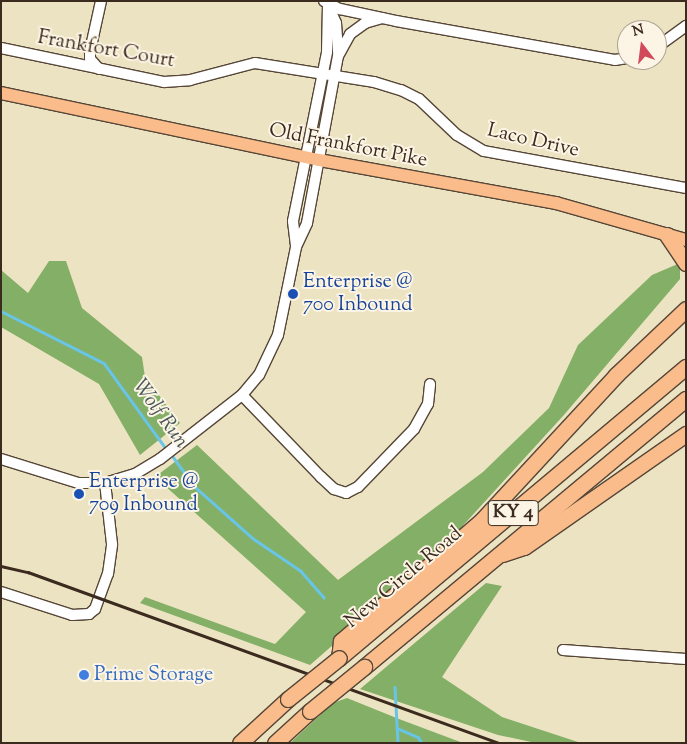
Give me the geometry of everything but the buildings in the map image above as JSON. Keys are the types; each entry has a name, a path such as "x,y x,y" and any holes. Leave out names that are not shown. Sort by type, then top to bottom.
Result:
{"highway":[{"path":"667,235 686,263"},
{"path":"339,658 340,641 481,521 616,375 680,313 686,300"},
{"name":"New Circle Road","path":"240,743 288,699 686,367"},
{"name":"New Circle Road","path":"275,743 310,711 686,399"},
{"path":"494,557 524,547 686,434"}],"main road":[{"name":"Old Frankfort Pike","path":"1,93 305,158 556,203 686,240"}],"street":[{"path":"99,69 90,59 90,52 101,1"},
{"path":"326,3 382,18 617,60"},
{"path":"1,459 78,483 105,483 135,474 161,458 242,395 259,375 278,335 296,247 308,224 338,56 336,23 326,3"},
{"path":"296,247 294,222 327,52 326,3"},
{"path":"338,56 350,34 365,23 382,18"},
{"path":"667,40 686,26"},
{"name":"Frankfort Court","path":"1,48 164,82 190,80 255,63 334,75"},
{"name":"Laco Drive","path":"334,75 401,90 419,99 457,135 484,151 686,188"},
{"path":"242,395 321,477 334,488 346,493 358,487 414,429 428,404 430,384"},
{"path":"1,592 72,615 90,614 95,609 108,574 112,544 105,483"},
{"path":"563,650 686,659"}],"green space":[{"path":"49,261 66,261 82,308 142,357 145,377 180,423 140,455 99,384 1,327 1,270 28,293"},
{"path":"680,263 680,279 563,416 437,554 310,665 140,603 145,597 275,644 306,612 155,477 197,445 338,580 483,472 549,408 578,345 652,275"},
{"path":"486,583 502,586 442,677 502,717 581,743 536,743 498,735 360,689"},
{"path":"347,698 463,743 290,743 333,703"}],"waterway":[{"name":"Wolf Run","path":"1,311 104,363 167,450"},
{"name":"Wolf Run","path":"171,454 194,486 254,539 301,571 324,597"},
{"name":"Wolf Run","path":"395,687 398,743"},
{"path":"399,729 418,737 422,743"}],"railway":[{"path":"1,566 28,572 499,743"}],"place":[{"name":"Enterprise @ 700 Inbound","path":"293,294"},
{"name":"Enterprise @ 709 Inbound","path":"79,494"},
{"name":"Prime Storage","path":"84,675"}]}
